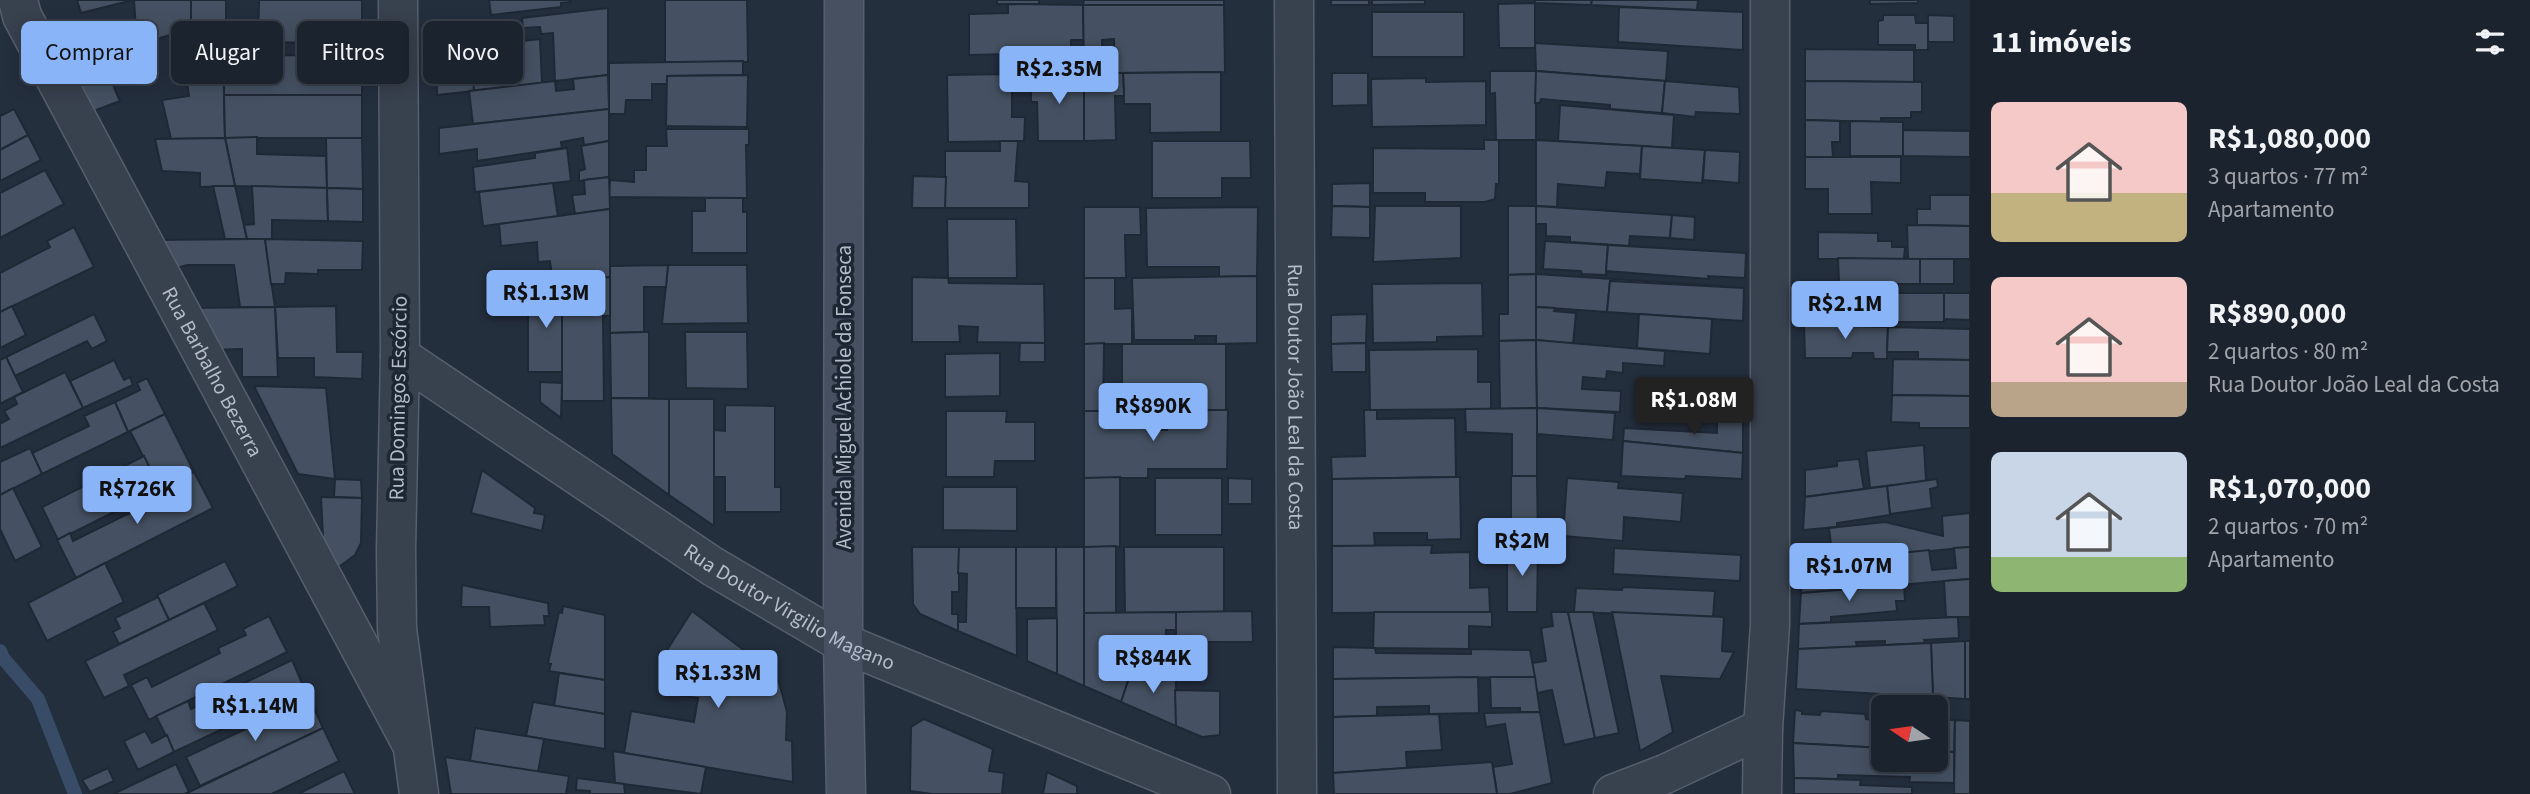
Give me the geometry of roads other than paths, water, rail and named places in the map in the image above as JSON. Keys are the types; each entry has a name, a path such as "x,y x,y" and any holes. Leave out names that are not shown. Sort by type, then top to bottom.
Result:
{"street":[{"name":"Rua Barbalho Bezerra","path":"18,0 22,16 410,741"},
{"name":"Rua Domingos Escórcio","path":"398,0 400,356 397,629 419,794"},
{"name":"Avenida Miguel Achiole da Fonseca","path":"844,0 843,643 846,794"},
{"name":"Rua Doutor João Leal da Costa","path":"1294,0 1297,794"},
{"path":"1762,794 1763,728 1770,625 1770,0"},
{"name":"Rua Doutor Virgilio Magano","path":"400,356 712,566 843,643 1211,794"},
{"path":"1613,794 1665,774 1763,728"}],"waterway":[{"path":"0,651 38,699 75,794"}]}
